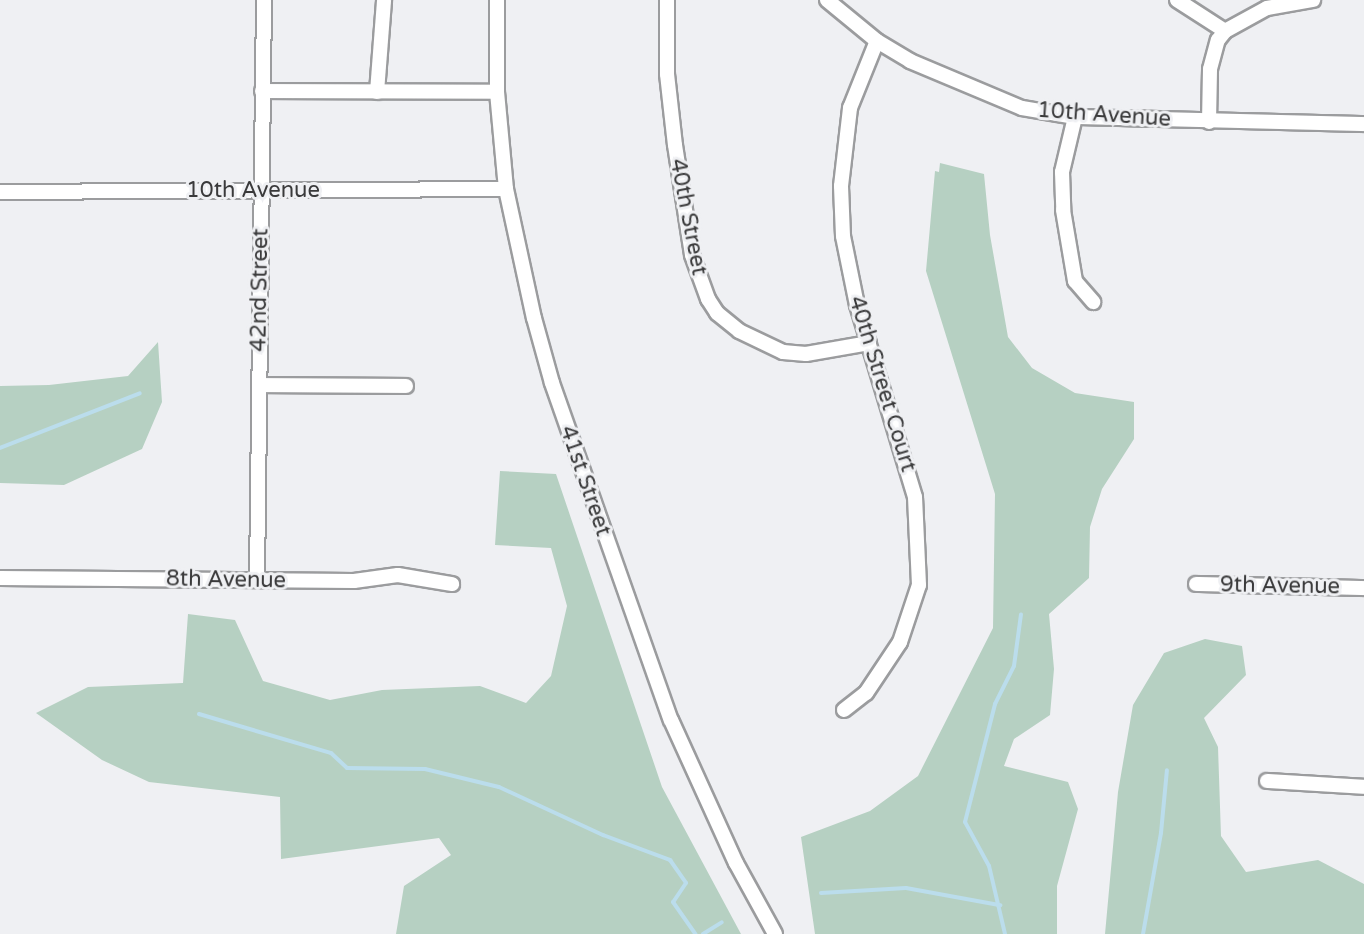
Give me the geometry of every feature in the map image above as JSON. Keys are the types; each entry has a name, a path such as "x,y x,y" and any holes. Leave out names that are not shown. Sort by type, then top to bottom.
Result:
{"street":[{"name":"42nd Street","path":"257,580 264,0"},
{"name":"41st Street","path":"497,0 497,92 506,189 534,318 552,383 651,669 736,863 775,934"},
{"name":"40th Street","path":"667,0 667,74 680,185 692,255 708,299 717,313 739,331 783,352 806,354 869,343"},
{"name":"10th Avenue","path":"827,0 877,41 939,76 1022,108 1075,117 1364,124"},
{"path":"1177,0 1225,31"},
{"path":"1209,122 1210,69 1218,40 1225,31 1251,14 1313,0"},
{"path":"377,92 383,2"},
{"name":"40th Street Court","path":"844,710 866,693 900,642 919,585 915,497 846,258 841,186 850,108 877,41"},
{"path":"262,91 497,92"},
{"path":"1075,117 1063,163 1063,210 1075,281 1093,302"},
{"name":"10th Avenue","path":"0,192 506,189"},
{"path":"259,385 406,386"},
{"name":"8th Avenue","path":"0,578 354,581 398,575 452,584"},
{"name":"9th Avenue","path":"1196,584 1364,588"},
{"path":"1267,781 1364,787"}],"green space":[{"path":"940,163 984,174 990,235 1008,337 1032,368 1075,393 1134,402 1134,439 1102,489 1090,527 1089,578 1049,614 1054,669 1050,715 1014,739 1004,766 1068,782 1078,809 1057,886 1057,934 815,934 801,837 870,811 918,776 993,628 995,494 926,271 935,171 939,172"},
{"path":"158,342 162,402 142,449 64,485 0,483 0,386 49,385 128,376"},
{"path":"500,471 556,474 662,787 741,934 396,934 404,886 451,855 439,838 281,859 280,797 149,782 102,760 36,713 88,687 183,683 188,614 235,620 263,681 330,700 382,690 480,686 526,703 551,676 567,606 551,548 495,545"},
{"path":"1205,639 1242,646 1246,675 1204,718 1218,747 1221,836 1246,872 1318,860 1364,884 1364,934 1105,934 1118,792 1133,705 1164,653"}],"waterway":[{"path":"0,448 140,393"},
{"path":"1005,934 989,866 965,822 995,704 1014,666 1021,614"},
{"path":"199,714 331,753 347,768 425,769 499,787 603,835 670,860 686,883 673,902 695,934"},
{"path":"1143,934 1161,833 1167,770"},
{"path":"821,893 906,888 1000,905"},
{"path":"703,934 722,922"}]}
